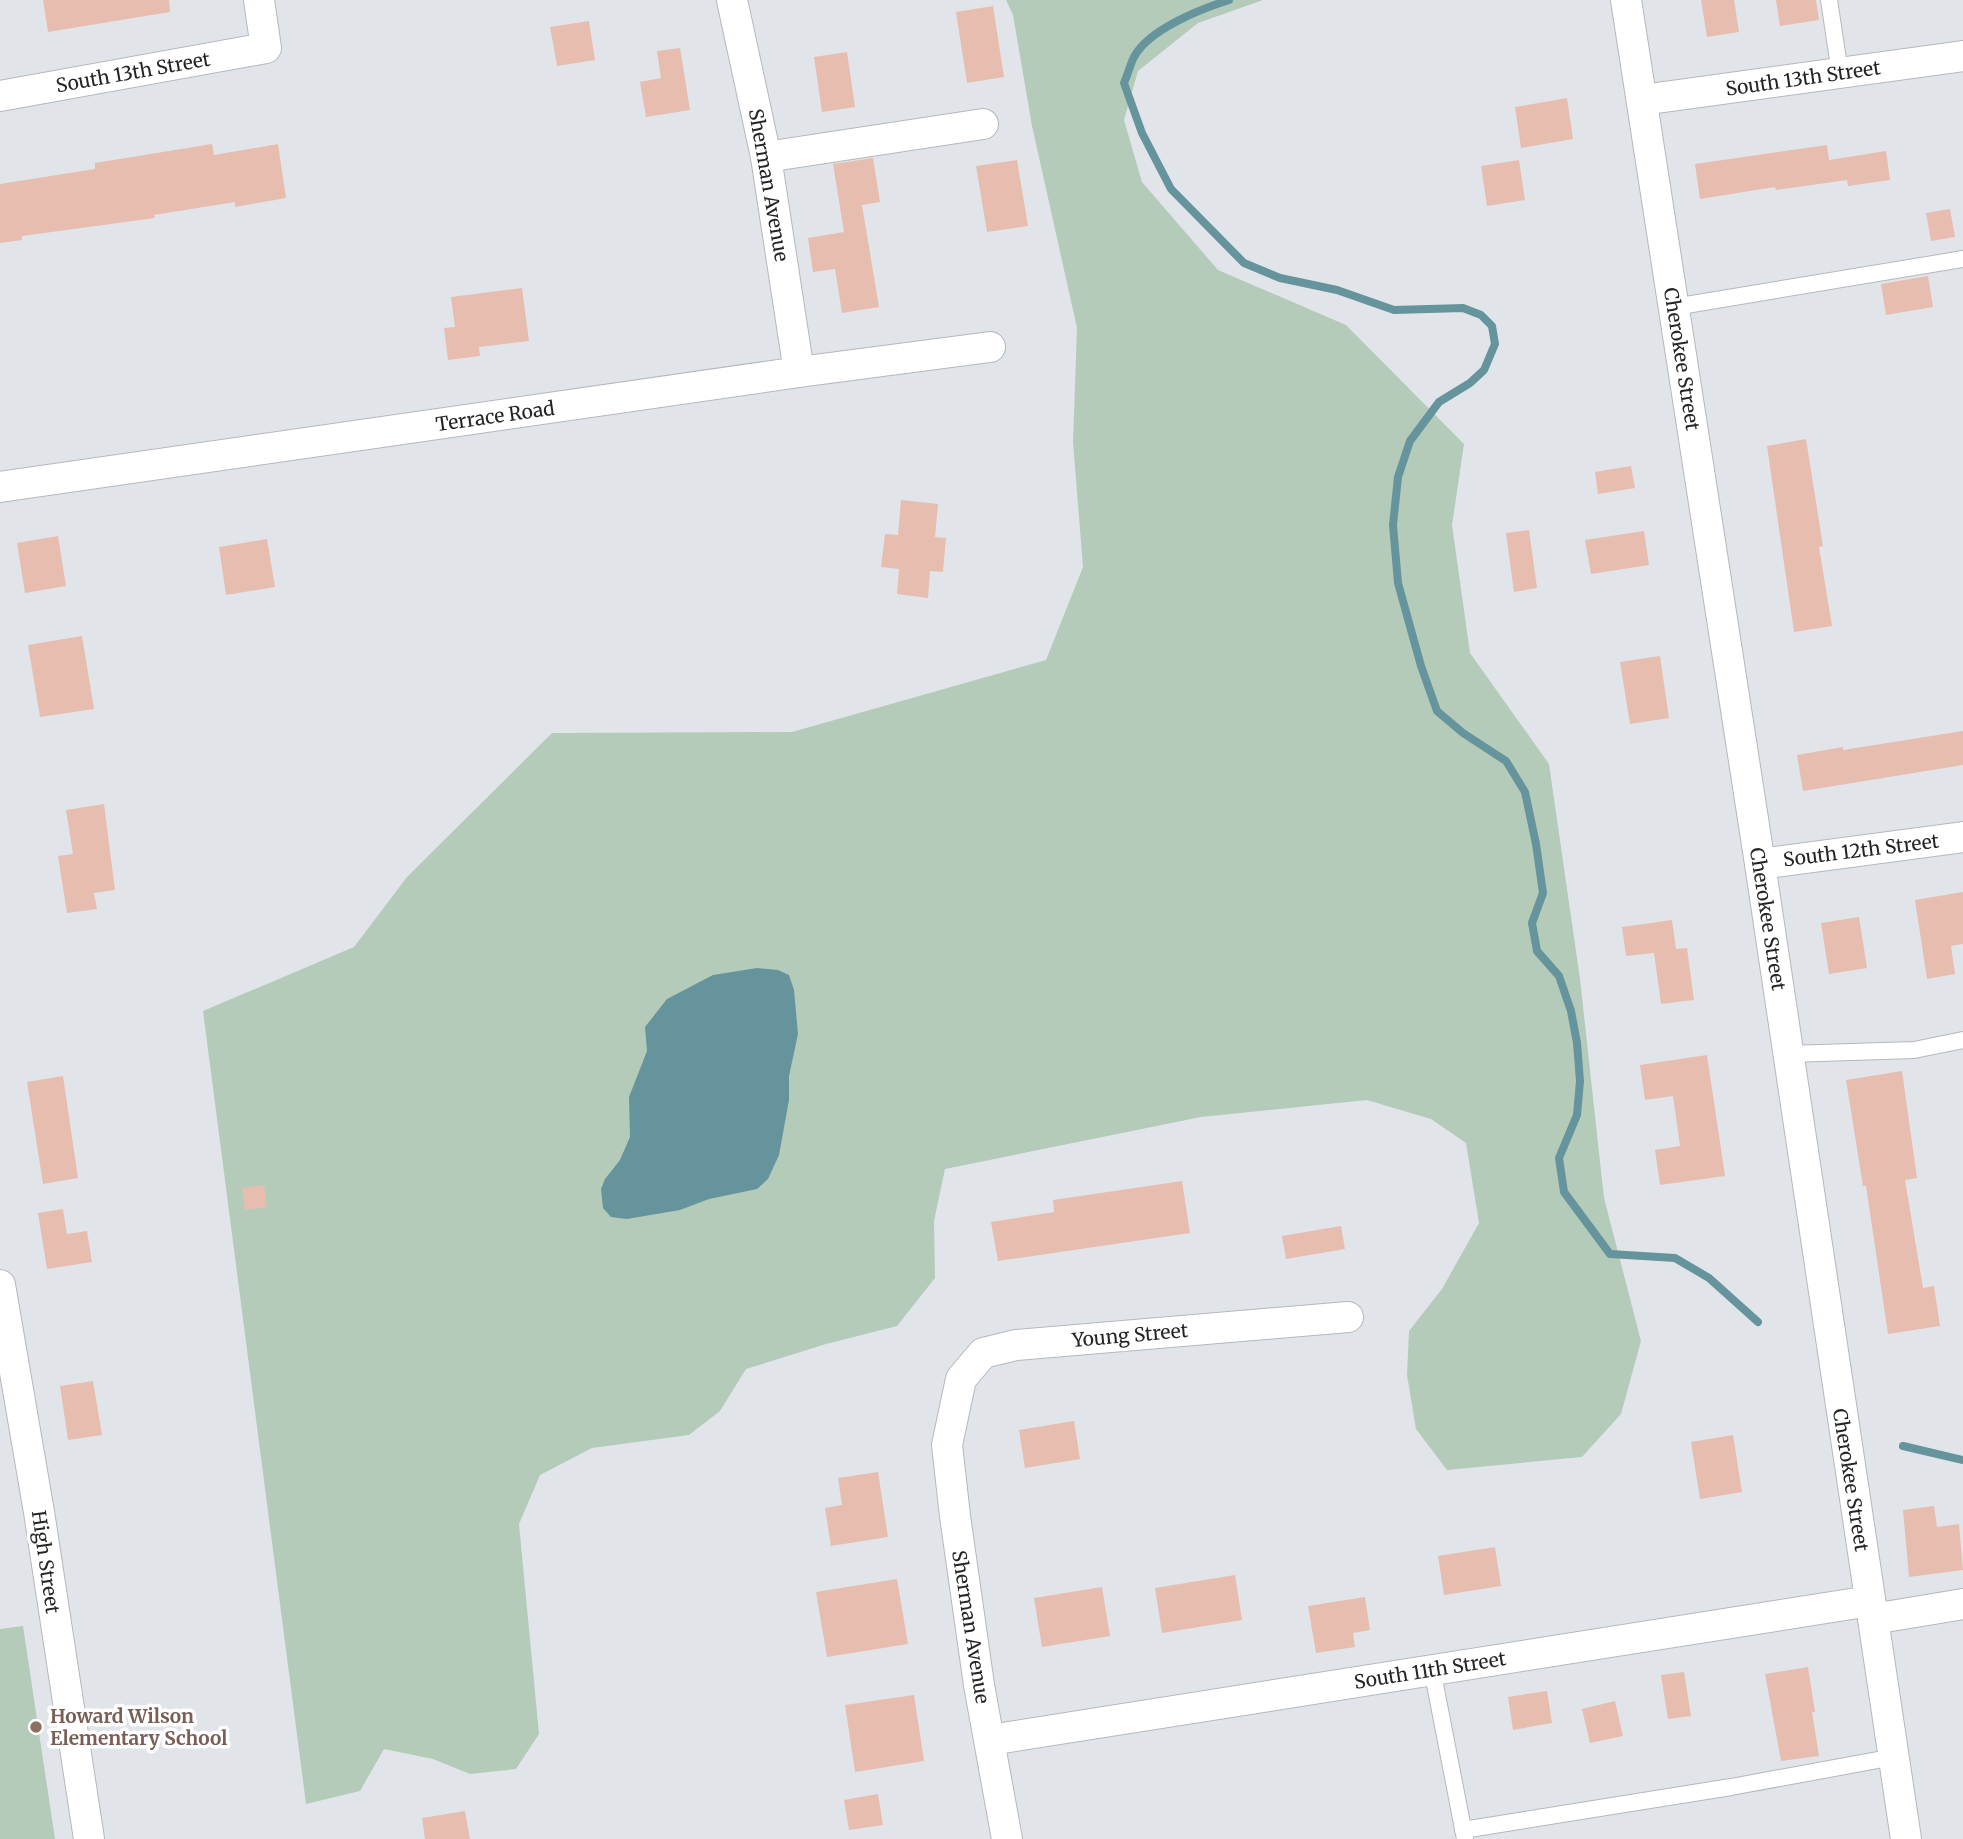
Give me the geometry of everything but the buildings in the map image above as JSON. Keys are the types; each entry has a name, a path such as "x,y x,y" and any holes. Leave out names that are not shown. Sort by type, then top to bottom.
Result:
{"street":[{"name":"South 13th Street","path":"0,96 266,48 259,0"},
{"name":"Sherman Avenue","path":"733,0 766,157 800,372"},
{"name":"Cherokee Street","path":"1626,0 1760,864 1906,1839"},
{"name":"South 13th Street","path":"1642,100 1963,56"},
{"path":"766,157 983,124"},
{"name":"Terrace Road","path":"0,487 990,347"},
{"name":"South 12th Street","path":"1760,864 1963,837"},
{"name":"High Street","path":"0,1285 4,1337 39,1512 89,1839"},
{"name":"Young Street","path":"954,1415 961,1379 983,1353 1016,1345 1348,1317"},
{"name":"Sherman Avenue","path":"954,1415 947,1445 952,1493 979,1685 1007,1839"},
{"name":"South 11th Street","path":"989,1740 1432,1669 1872,1610 1963,1604"}],"lane":[{"path":"1829,0 1840,73"},
{"path":"1674,307 1963,259"},
{"path":"1788,1054 1914,1050 1963,1040"},
{"path":"1432,1669 1464,1835 1894,1757"}],"green space":[{"path":"1006,0 1263,0 1198,23 1138,71 1124,120 1142,182 1218,270 1346,325 1464,444 1452,525 1470,653 1549,764 1580,979 1604,1198 1641,1341 1621,1414 1582,1457 1447,1470 1416,1429 1407,1375 1409,1331 1442,1289 1479,1223 1466,1143 1431,1119 1367,1100 1201,1117 945,1169 934,1221 935,1278 897,1326 826,1344 746,1369 720,1411 689,1435 592,1448 540,1475 519,1524 539,1734 516,1769 470,1774 433,1759 384,1749 360,1791 306,1804 203,1011 354,947 407,877 552,733 792,732 1046,660 1083,567 1073,442 1077,328 1032,126 1013,15"},
{"path":"23,1626 55,1839 0,1839 0,1629"}],"water":[{"path":"757,968 778,970 789,975 794,990 798,1034 789,1076 789,1100 779,1155 768,1179 757,1189 709,1199 680,1210 627,1219 611,1217 603,1208 601,1189 605,1179 620,1160 630,1137 629,1097 647,1051 645,1027 667,999 713,975"}],"waterway":[{"path":"1229,0 1177,21 1151,38 1134,57 1124,83 1142,133 1171,189 1244,263 1280,278 1337,290 1394,310 1463,308 1481,315 1492,326 1495,344 1484,370 1470,383 1439,402 1410,441 1398,477 1393,525 1398,583 1421,666 1437,711 1463,733 1506,761 1525,792 1543,893 1532,923 1537,951 1559,976 1571,1011 1577,1043 1580,1081 1577,1115 1559,1158 1564,1192 1610,1254 1675,1258 1709,1278 1758,1322"},
{"path":"1903,1446 1963,1460"}],"place":[{"name":"Howard Wilson Elementary School","path":"36,1727"}]}
